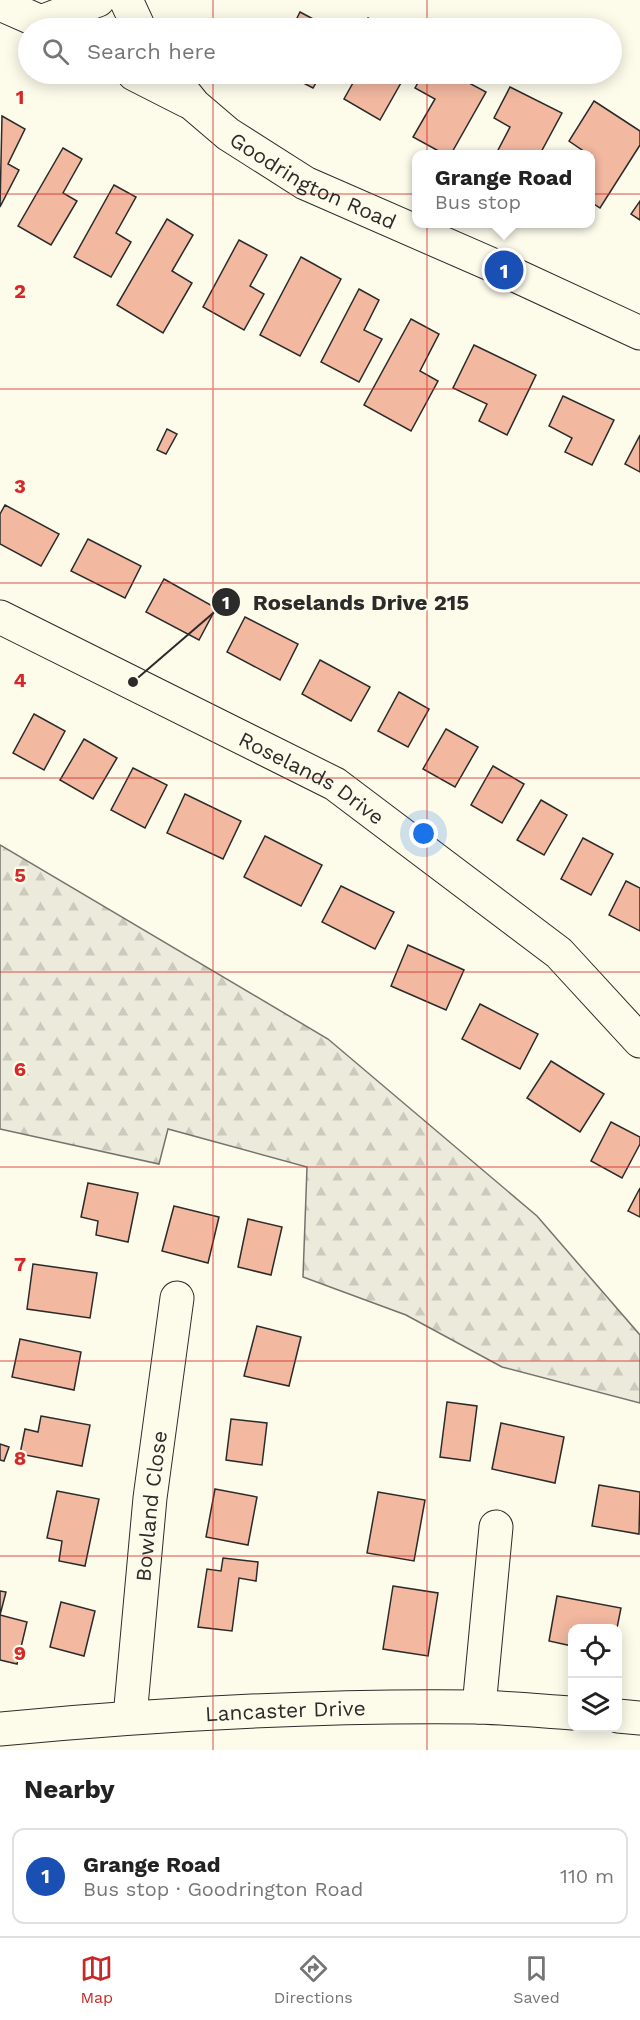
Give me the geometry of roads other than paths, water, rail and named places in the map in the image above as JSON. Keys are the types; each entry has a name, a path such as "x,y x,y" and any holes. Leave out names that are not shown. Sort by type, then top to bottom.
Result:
{"street":[{"path":"61,18 98,0"},
{"path":"126,0 135,18"},
{"path":"0,4 31,18"},
{"path":"153,84 194,105"},
{"name":"Goodrington Road","path":"177,84 194,105 228,134 305,183 504,270 640,333"},
{"name":"Roselands Drive","path":"0,617 335,784 559,953 640,1041"},
{"name":"Bowland Close","path":"130,1717 150,1498 177,1298"},
{"path":"479,1707 496,1527"},
{"name":"Lancaster Drive","path":"0,1729 130,1717 285,1708 479,1707 568,1713"},
{"path":"622,1716 640,1718"}],"place":[{"name":"Grange Road","path":"504,270"},
{"name":"Roselands Drive 215","path":"133,682"}]}
